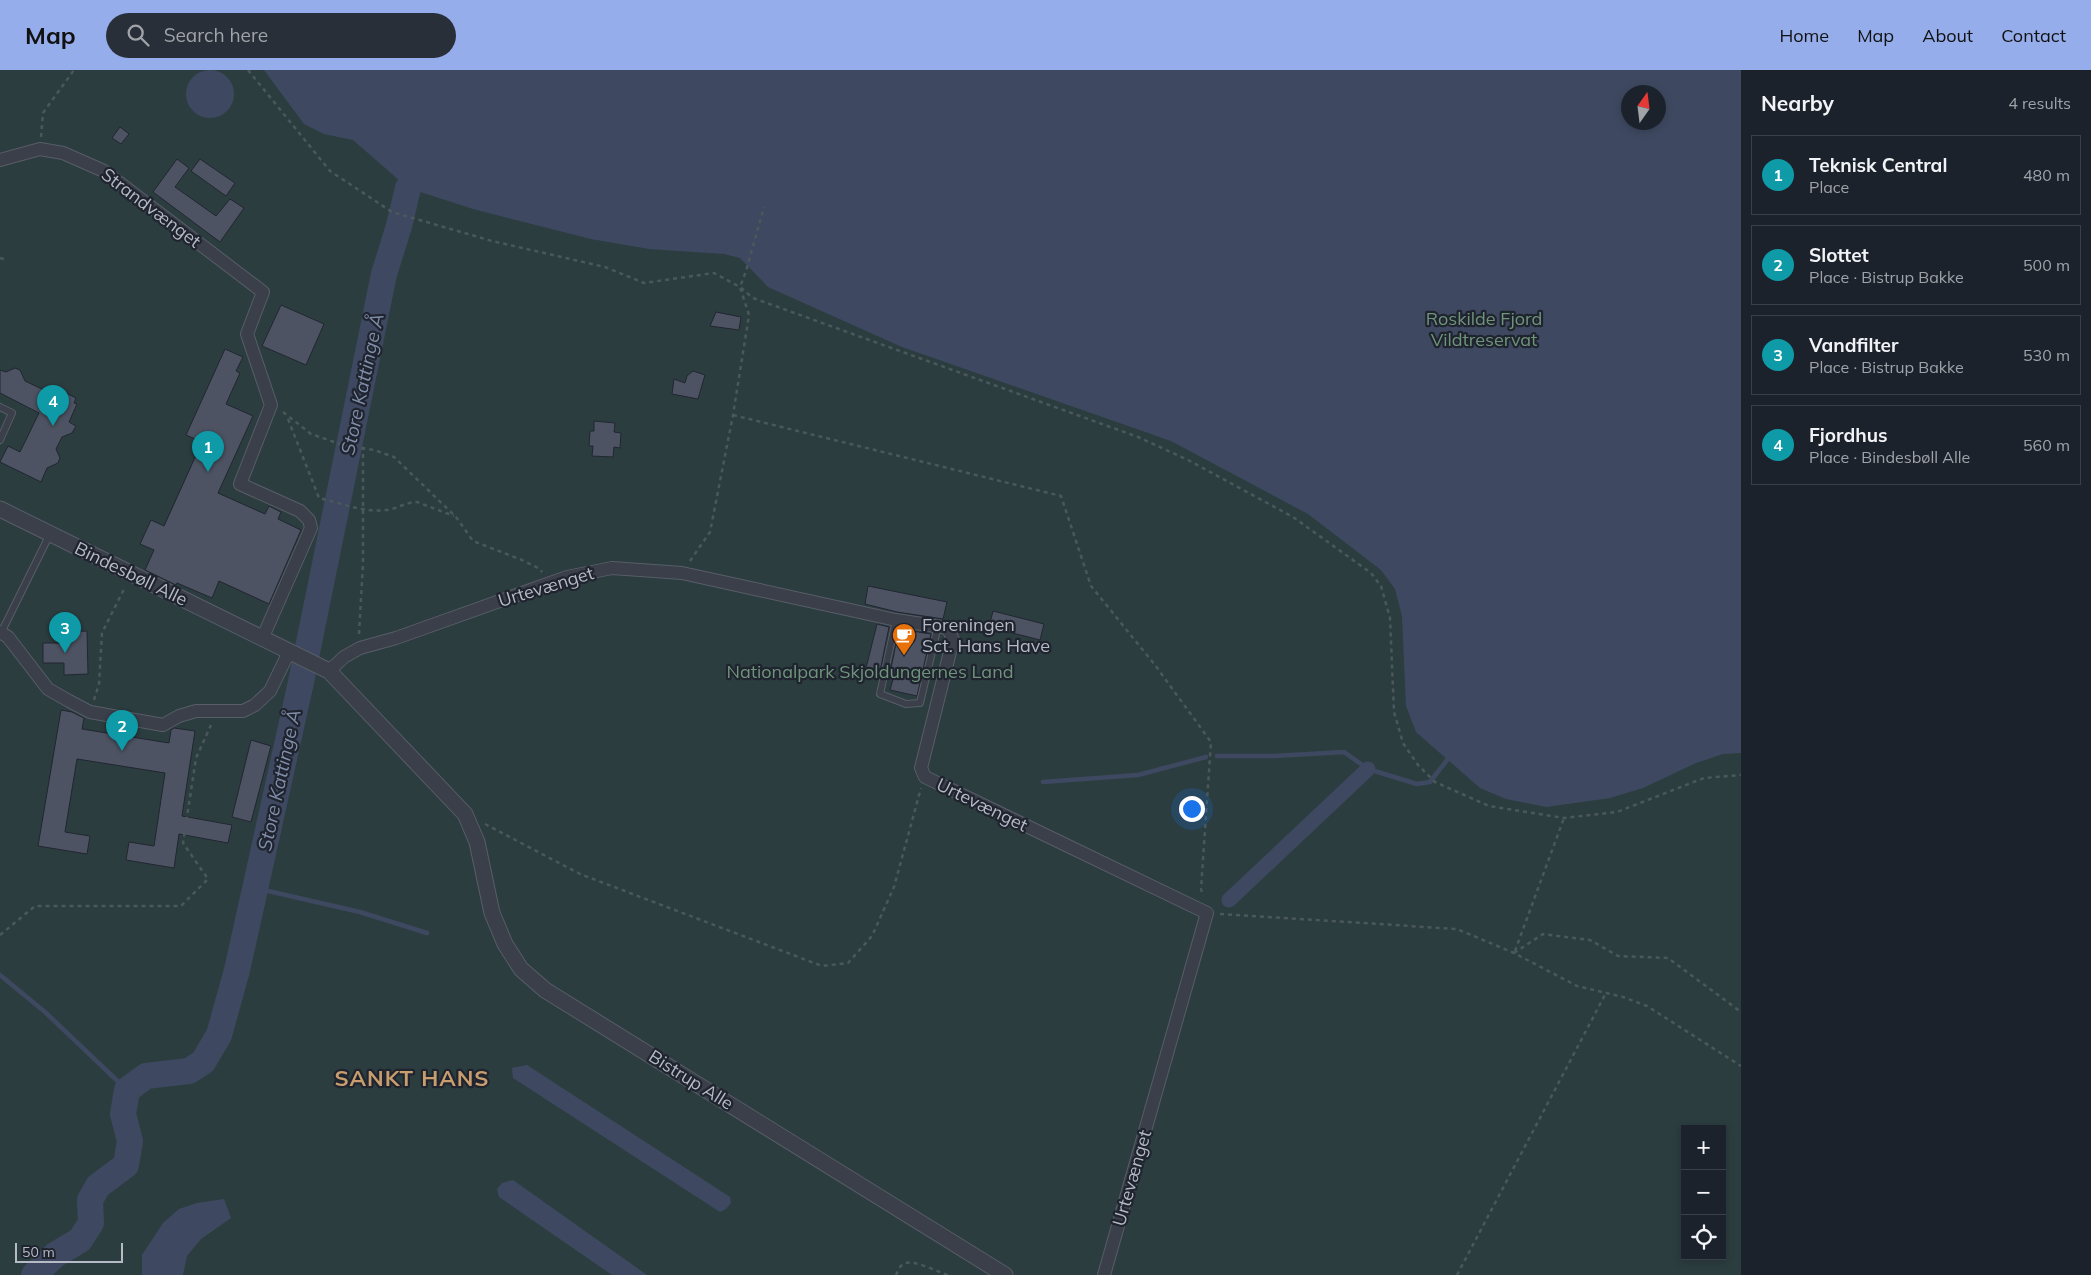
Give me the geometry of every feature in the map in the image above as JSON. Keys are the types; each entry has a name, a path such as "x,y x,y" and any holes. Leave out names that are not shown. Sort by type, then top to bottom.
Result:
{"street":[{"name":"Strandvænget","path":"0,160 40,148 63,153 104,171 263,292 247,334 271,405"},
{"path":"262,639 311,528 309,520 300,511 240,484 271,405"},
{"name":"Bindesbøll Alle","path":"0,509 329,672 465,814"},
{"name":"Urtevænget","path":"329,672 344,657 360,648 396,638 567,577 612,568 682,573 896,620 948,628 953,640 921,768 925,777 1207,913 1104,1275"},
{"path":"1,633 8,636 48,688 90,712 163,725 179,716 196,710 242,711 255,705 270,691 289,652"},
{"name":"Bistrup Alle","path":"465,814 477,842 492,913 505,944 521,969 545,990 1005,1275"}],"lane":[{"path":"0,407 12,413 0,440"},
{"path":"1,633 50,534"},
{"path":"896,620 880,694 906,704 920,703 938,626"}],"path":[{"path":"40,148 43,113 74,70"},
{"path":"248,70 330,171 392,212 492,241 605,267 644,283 714,273 740,287 753,298 1138,437 1188,460 1293,517 1370,572 1381,586 1390,618 1394,712 1403,743 1434,782 1489,806 1564,818 1617,812 1704,778 1741,775"},
{"path":"682,573 710,532 733,415 749,315 740,287 764,208"},
{"path":"0,258 6,260"},
{"path":"271,405 280,409 288,418 311,434 340,444 374,450 394,457 456,517 473,541 522,560 540,569 544,574"},
{"path":"733,415 1060,496 1091,586 1155,665 1211,742 1201,889 1207,913 1457,929 1514,953 1570,983 1647,1006 1741,1066"},
{"path":"288,418 319,498 362,509 387,510 411,502 417,502 456,517"},
{"path":"360,648 363,564 362,449"},
{"path":"90,712 99,684 102,633 131,574"},
{"path":"0,936 36,906 181,906 208,879 183,844 196,758 213,720 228,712"},
{"path":"465,814 580,874 822,966 848,963 872,936 894,888 925,777"},
{"path":"1514,953 1564,818"},
{"path":"1514,953 1542,934 1590,940 1618,956 1668,958 1741,1012"},
{"path":"1457,1275 1606,993"},
{"path":"896,1275 901,1266 913,1262 948,1275"}],"green space":[{"name":"Nationalpark Skjoldungernes Land","path":"0,70 1741,70 1741,1275 0,1275"}],"water":[{"path":"205,70 215,70 227,77 234,89 234,99 227,111 215,118 205,118 197,114 190,107 186,99 186,89 190,81 197,74"},
{"name":"Roskilde Fjord Vildtreservat","path":"264,70 1741,70 1741,753 1723,754 1696,763 1643,788 1610,798 1546,807 1506,799 1480,788 1416,732 1406,706 1402,616 1395,589 1381,570 1308,514 1171,441 902,347 768,287 740,258 724,254 649,249 591,239 473,209 408,188 353,140 324,134 304,124"},
{"path":"527,1065 730,1197 731,1203 720,1212 513,1078 512,1068"},
{"path":"513,1180 647,1275 612,1275 499,1197 497,1189 502,1183"},
{"path":"224,1199 231,1218 201,1239 187,1256 183,1275 142,1275 142,1255 163,1223 179,1209 197,1203"}],"building":[{"path":"120,127 129,134 121,144 112,138"},
{"path":"177,159 189,168 175,187 216,216 230,199 244,208 220,242 153,192"},
{"path":"200,159 235,183 226,196 191,171"},
{"path":"281,305 324,324 306,365 262,346"},
{"path":"716,312 741,317 739,330 710,326"},
{"path":"225,349 243,357 236,371 240,373 226,404 253,416 218,493 265,514 269,506 281,512 278,519 301,530 269,604 219,581 212,598 177,583 176,585 145,570 154,550 140,544 151,520 164,526 202,442 186,435"},
{"path":"15,368 20,370 25,381 48,392 52,392 54,387 76,398 74,403 77,404 69,422 76,426 72,433 62,437 56,449 60,458 58,463 47,468 41,482 0,462 8,446 20,452 39,413 0,393 0,370 6,372"},
{"path":"693,371 705,375 698,399 672,394 674,379 685,383 687,376"},
{"path":"594,421 615,423 614,432 621,433 620,448 614,447 613,457 592,456 593,446 589,446 590,431 594,431"},
{"path":"868,586 947,602 943,619 897,612 865,604"},
{"path":"993,611 1044,624 1040,640 989,627"},
{"path":"877,624 889,627 879,676 865,672"},
{"path":"899,629 931,634 917,696 890,690 893,679 889,678"},
{"path":"87,631 88,674 64,675 64,663 43,663 43,643 63,643 63,632"},
{"path":"61,710 72,712 84,718 82,729 169,743 171,730 174,728 195,731 182,816 232,825 228,843 179,834 174,868 126,860 129,842 154,846 165,773 77,759 65,832 90,836 87,854 38,846"},
{"path":"251,740 271,746 251,822 232,817"}],"waterway":[{"name":"Store Kattinge Å","path":"34,1275 55,1255 80,1240 91,1223 90,1200 98,1186 126,1165 130,1141 123,1114 127,1090 146,1076 189,1071 203,1062 219,1035 237,970 301,682 384,274 399,226 408,188"},
{"path":"1217,756 1274,756 1344,752 1368,769 1417,784 1430,782 1447,760"},
{"path":"1043,782 1138,775 1206,757"},
{"path":"1229,900 1368,769"},
{"path":"255,888 360,912 427,933"},
{"path":"0,975 45,1012 127,1090"}],"place":[{"name":"Fjordhus","path":"53,426"},
{"name":"Teknisk Central","path":"208,472"},
{"name":"Vandfilter","path":"65,653"},
{"name":"Foreningen Sct. Hans Have","path":"904,656"},
{"name":"Slottet","path":"122,751"}],"district":[{"name":"SANKT HANS","path":"412,1078"}]}
